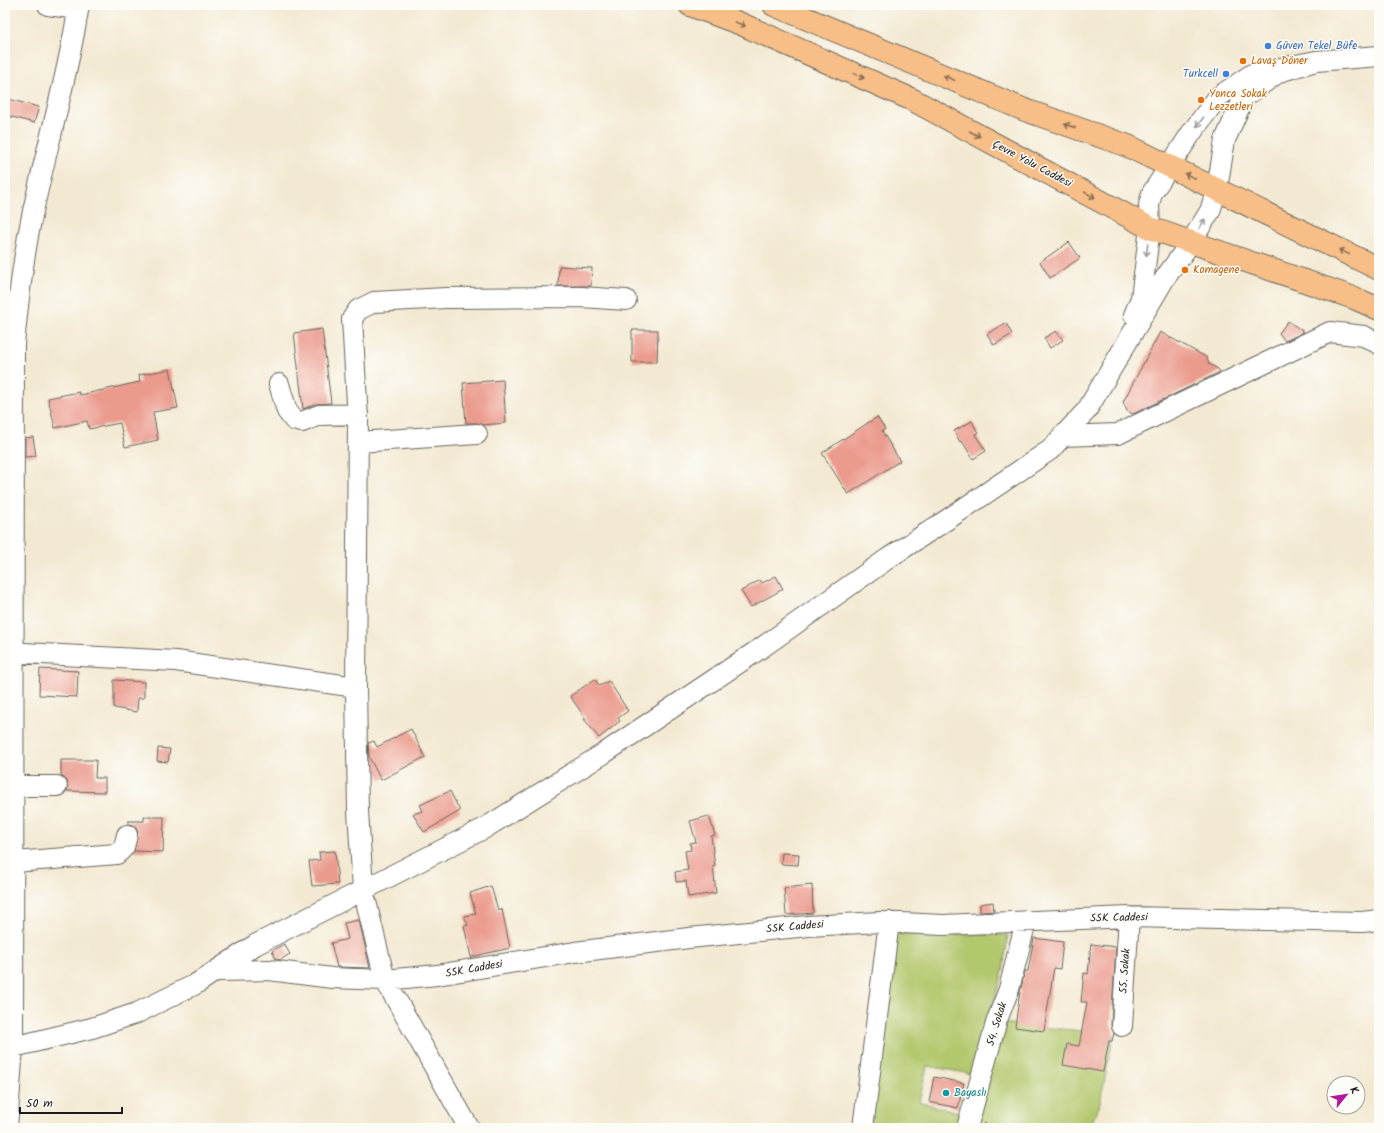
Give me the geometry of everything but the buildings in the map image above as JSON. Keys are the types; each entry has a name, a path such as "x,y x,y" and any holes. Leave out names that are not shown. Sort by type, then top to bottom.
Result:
{"highway":[{"name":"Çevre Yolu Caddesi","path":"690,5 741,24 913,100 1150,228 1354,298 1379,309"},
{"path":"774,5 1024,110 1128,146 1379,269"}],"street":[{"path":"7,1128 14,862 9,833 14,786 10,653 10,540 13,461 10,412 9,344 32,216 74,37 78,7 48,5"},
{"path":"1121,351 1141,298 1150,228 1149,205 1152,193 1192,132 1218,97 1252,74 1316,61 1379,56"},
{"path":"9,1048 92,1028 137,1013 196,984 255,945 485,828 603,754 764,646 890,556 1050,450 1087,410 1165,278 1191,242 1210,211 1217,189 1225,140 1244,97 1279,72 1316,61"},
{"path":"469,1128 385,980 363,889 358,811 356,687 358,414 352,319 358,310 374,302 446,298 573,297 626,300"},
{"path":"1062,436 1118,434 1330,332 1364,336 1379,344"},
{"path":"279,384 287,411 294,420 302,422 319,415 358,414"},
{"path":"358,442 477,434"},
{"path":"10,653 176,661 356,687"},
{"path":"14,786 57,786"},
{"path":"14,862 46,861 117,854 124,847 127,835"},
{"name":"SSK Caddesi","path":"216,971 269,970 332,978 385,980 437,975 575,952 705,936 808,926 890,922 943,925 1129,917 1362,922 1379,920"},
{"name":"55. Sokak","path":"1122,1026 1129,917"},
{"name":"54. Sokak","path":"967,1128 996,1020 1009,989 1026,921"},
{"path":"863,1128 890,922"}],"green space":[{"path":"893,933 1008,935 1003,972 972,1074 927,1066 919,1102 959,1112 964,1110 961,1128 864,1128"},
{"path":"1000,1023 1114,1034 1099,1107 1089,1128 977,1128"}],"place":[{"name":"Güven Tekel Büfe","path":"1268,46"},
{"name":"Lavaş Döner","path":"1243,61"},
{"name":"Turkcell","path":"1226,74"},
{"name":"Yonca Sokak Lezzetleri","path":"1201,100"},
{"name":"Komagene","path":"1185,270"},
{"name":"Bayaslı","path":"946,1093"}]}
